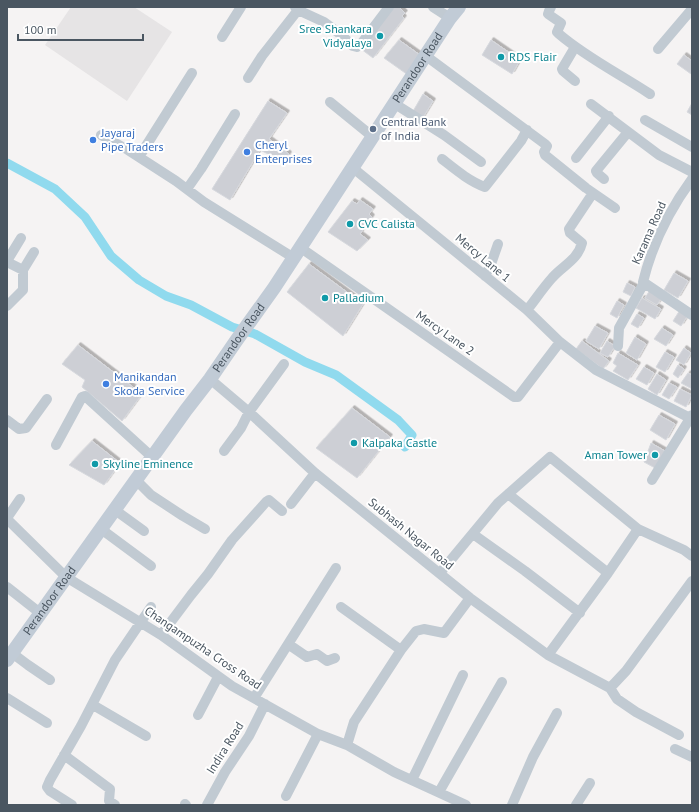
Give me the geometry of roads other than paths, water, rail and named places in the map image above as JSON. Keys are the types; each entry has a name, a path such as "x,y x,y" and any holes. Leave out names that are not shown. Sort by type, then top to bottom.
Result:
{"main road":[{"name":"Perandoor Road","path":"9,656 66,576 102,529 274,288 450,18 459,7"}],"street":[{"path":"222,37 241,7"},
{"path":"248,78 262,56 297,9 324,22 353,46 357,47 370,33 388,7"},
{"path":"433,7 450,18"},
{"path":"551,7 548,14 561,23 557,32 575,47 650,94"},
{"path":"658,49 692,9"},
{"path":"575,47 562,69 575,81"},
{"path":"426,56 546,146 544,152 545,155 593,193 615,208"},
{"path":"139,157 192,73"},
{"path":"330,102 372,138"},
{"path":"394,104 444,135 480,162"},
{"path":"591,104 609,116 659,156 692,172"},
{"path":"187,189 235,114"},
{"path":"576,158 609,116"},
{"path":"645,120 692,147"},
{"path":"442,159 462,175 485,187 521,141 526,130"},
{"path":"604,179 596,171 628,132"},
{"path":"101,135 176,181 204,202 298,253"},
{"name":"Mercy Lane 1","path":"353,168 527,310 560,342 596,370 691,417"},
{"name":"Karama Road","path":"692,179 667,220 652,253 643,280 644,283 692,315"},
{"path":"527,310 553,276 572,260 579,250 582,243 570,233 569,229 593,193"},
{"path":"21,238 7,261 23,270"},
{"path":"485,276 492,264 498,244"},
{"path":"7,306 23,290 23,270 34,252"},
{"name":"Mercy Lane 2","path":"298,253 514,397 518,397 560,342"},
{"path":"618,346 619,328 644,283"},
{"path":"224,451 241,428 249,412 284,364"},
{"name":"Subhash Nagar Road","path":"210,379 249,412 315,473 470,598 548,655 610,688"},
{"path":"56,445 82,397 85,396 152,457"},
{"path":"7,420 19,429 26,428 47,399"},
{"path":"652,480 691,417"},
{"path":"440,573 498,503 550,457 638,529 684,550 692,556"},
{"path":"291,504 315,473"},
{"path":"136,480 150,495 205,529"},
{"path":"508,494 608,573"},
{"name":"Changampuzha Cross Road","path":"20,498 7,518 66,576 141,622 218,677 254,698 318,734 347,745 394,772 466,805"},
{"path":"161,635 232,540 266,502 268,500 272,502 282,511"},
{"path":"115,510 144,531"},
{"path":"102,529 151,566"},
{"path":"548,655 580,613 638,529"},
{"path":"473,534 580,613"},
{"path":"254,698 336,568"},
{"path":"679,736 636,712 617,699 610,688 626,671 692,581"},
{"path":"7,587 40,613"},
{"path":"347,745 354,722 401,650 416,631 424,629 444,633 470,598"},
{"path":"72,805 47,788 93,704 115,660 151,607"},
{"path":"341,607 401,650"},
{"path":"288,644 308,657 317,654 327,661 335,658"},
{"path":"9,656 28,665 50,680"},
{"path":"412,780 462,675"},
{"path":"198,715 218,677"},
{"path":"439,792 502,682"},
{"path":"7,698 47,723"},
{"path":"93,704 146,736"},
{"name":"Indira Road","path":"207,805 225,772 249,736 265,704"},
{"path":"512,805 533,757 557,713"},
{"path":"286,796 318,734"},
{"path":"675,750 692,757"},
{"path":"64,755 110,789 109,801 115,805"},
{"path":"576,805 590,783"}],"waterway":[{"path":"7,163 55,189 85,217 111,256 139,280 166,296 191,305 232,327 255,334 305,362 336,375 398,420 412,435 405,447"}],"place":[{"name":"Sree Shankara Vidyalaya","path":"380,36"},
{"name":"RDS Flair","path":"501,57"},
{"name":"Central Bank of India","path":"373,129"},
{"name":"Jayaraj Pipe Traders","path":"93,140"},
{"name":"Cheryl Enterprises","path":"247,152"},
{"name":"CVC Calista","path":"350,224"},
{"name":"Palladium","path":"325,298"},
{"name":"Manikandan Skoda Service","path":"106,384"},
{"name":"Kalpaka Castle","path":"354,443"},
{"name":"Aman Tower","path":"655,455"},
{"name":"Skyline Eminence","path":"95,464"}]}
